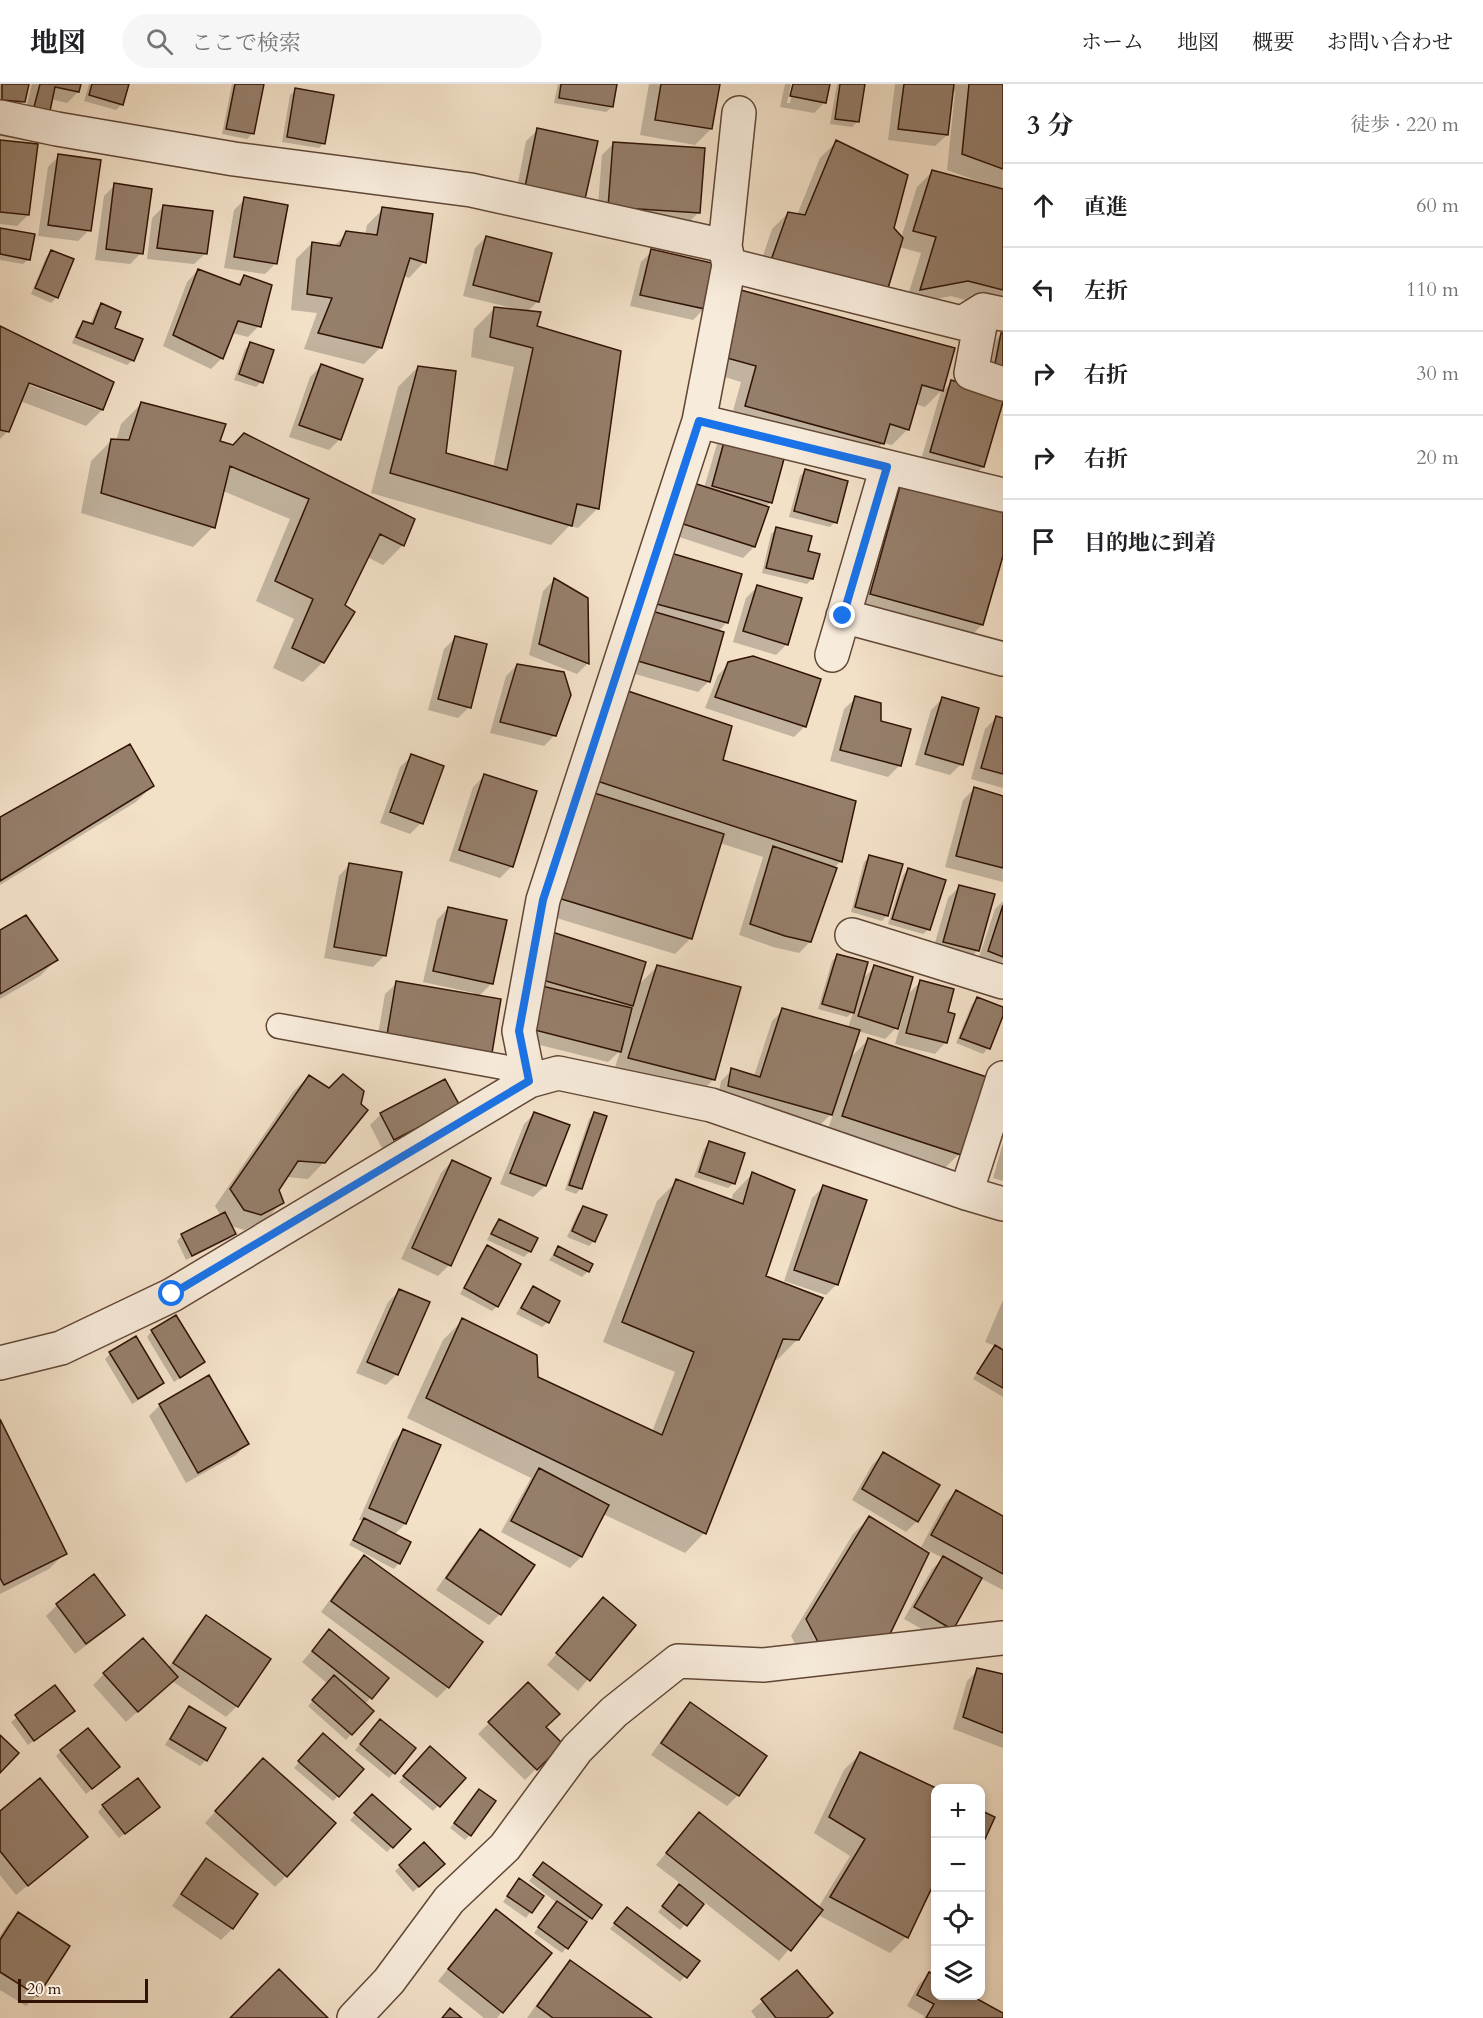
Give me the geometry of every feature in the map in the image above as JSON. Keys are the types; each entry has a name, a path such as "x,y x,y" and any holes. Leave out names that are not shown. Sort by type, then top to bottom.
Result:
{"street":[{"path":"529,1081 519,1031 543,900 699,421 727,255 739,113"},
{"path":"0,117 234,159 471,190 727,255 962,323 993,312"},
{"path":"993,312 971,373 1003,384"},
{"path":"699,421 1003,495"},
{"path":"832,656 887,467"},
{"path":"843,616 1003,659"},
{"path":"852,935 1003,982"},
{"path":"0,1363 61,1348 172,1294 529,1081 558,1073 711,1105 966,1193 1003,1203"},
{"path":"966,1193 1003,1078"},
{"path":"354,2018 389,1981 449,1900 505,1847 577,1749 614,1712 678,1661 763,1665 1003,1638"}],"lane":[{"path":"279,1026 503,1067 529,1081"}],"building":[{"path":"2,84 29,84 25,102 2,100"},
{"path":"40,84 81,84 79,92 55,87 50,111 34,107"},
{"path":"92,84 129,84 123,105 89,95"},
{"path":"235,84 264,84 254,134 226,129"},
{"path":"561,84 617,84 613,107 559,98"},
{"path":"661,84 720,84 712,129 655,120"},
{"path":"793,84 830,84 826,103 790,96"},
{"path":"840,84 865,84 859,122 835,119"},
{"path":"904,84 954,84 948,135 898,129"},
{"path":"969,84 1003,84 1003,169 962,154"},
{"path":"295,88 334,95 325,144 287,137"},
{"path":"537,128 598,141 585,199 525,187"},
{"path":"0,140 38,144 29,215 0,212"},
{"path":"836,140 908,175 894,228 903,238 886,295 770,263 788,212 805,215"},
{"path":"613,142 705,148 700,213 608,207"},
{"path":"58,154 101,160 91,231 48,225"},
{"path":"932,170 1003,189 1003,290 968,281 920,290 936,237 913,231"},
{"path":"114,183 152,189 143,254 106,249"},
{"path":"244,197 288,205 277,264 234,257"},
{"path":"163,205 213,211 207,254 157,248"},
{"path":"382,207 433,214 426,263 410,258 382,348 318,333 332,298 307,294 312,242 340,246 346,231 377,235"},
{"path":"0,228 35,234 30,260 0,254"},
{"path":"486,236 552,253 539,302 473,285"},
{"path":"651,249 716,264 705,309 640,295"},
{"path":"51,250 74,259 58,298 35,288"},
{"path":"198,269 240,285 244,275 272,285 261,327 238,321 223,359 173,335"},
{"path":"737,289 955,348 943,391 922,385 909,430 890,424 884,444 745,406 756,366 727,358 735,324 727,322"},
{"path":"101,303 121,312 115,328 143,339 134,361 76,337 83,321 93,324"},
{"path":"494,307 541,312 537,326 621,351 599,509 577,504 572,526 390,473 418,366 456,371 446,453 507,470 533,348 490,337"},
{"path":"0,326 114,382 103,410 29,383 9,432 0,430"},
{"path":"1001,333 1003,333 1003,371 994,369"},
{"path":"250,342 274,350 263,383 239,374"},
{"path":"321,364 363,379 341,440 299,425"},
{"path":"951,380 1003,395 984,467 930,452"},
{"path":"141,402 226,424 220,441 233,445 244,433 415,519 404,546 380,534 345,605 355,612 324,663 292,648 313,599 275,581 309,499 230,466 215,528 101,493 111,439 129,440"},
{"path":"727,431 787,448 772,503 712,486"},
{"path":"805,469 848,481 837,523 794,511"},
{"path":"902,479 1003,507 1003,556 983,625 870,594"},
{"path":"684,480 769,507 755,547 674,521"},
{"path":"776,527 812,536 808,551 820,554 813,579 766,568"},
{"path":"664,551 742,574 728,623 649,602"},
{"path":"554,578 588,598 589,664 539,644"},
{"path":"757,585 802,598 788,645 743,631"},
{"path":"645,609 724,632 710,682 631,659"},
{"path":"455,636 487,644 471,708 438,699"},
{"path":"753,656 821,679 806,727 715,697 728,662"},
{"path":"517,664 564,672 571,695 556,736 500,722"},
{"path":"622,689 732,726 723,760 856,801 842,862 591,779"},
{"path":"855,696 881,703 881,721 911,729 901,766 840,750"},
{"path":"942,697 979,708 963,765 925,754"},
{"path":"996,716 1003,718 1003,774 981,768"},
{"path":"130,744 154,786 0,881 0,817"},
{"path":"411,754 444,766 423,824 390,812"},
{"path":"484,774 537,791 513,867 459,850"},
{"path":"974,787 1003,796 1003,868 956,856"},
{"path":"588,791 724,834 692,939 555,897"},
{"path":"773,846 837,868 811,942 750,924"},
{"path":"869,855 903,864 888,916 855,907"},
{"path":"349,863 402,872 386,956 334,947"},
{"path":"908,868 946,880 930,930 892,919"},
{"path":"959,885 995,894 979,951 943,942"},
{"path":"1003,905 1003,957 988,951"},
{"path":"448,907 507,920 493,984 433,971"},
{"path":"26,915 58,960 0,994 0,930"},
{"path":"549,931 646,962 633,1006 539,979"},
{"path":"837,954 868,962 854,1013 822,1004"},
{"path":"657,965 741,987 715,1080 628,1058"},
{"path":"874,965 913,977 898,1029 858,1016"},
{"path":"920,980 954,989 948,1012 955,1014 947,1043 906,1033"},
{"path":"396,981 501,999 492,1053 387,1035"},
{"path":"538,985 632,1008 621,1052 527,1028"},
{"path":"977,997 1003,1007 1003,1016 990,1049 960,1038"},
{"path":"782,1008 860,1030 832,1115 728,1086 731,1068 760,1077"},
{"path":"868,1038 987,1077 961,1155 842,1116"},
{"path":"343,1074 364,1091 361,1104 368,1110 325,1163 298,1161 279,1190 284,1203 261,1215 244,1210 230,1189 309,1075 329,1088"},
{"path":"445,1079 460,1106 394,1140 380,1113"},
{"path":"534,1112 570,1125 546,1186 510,1173"},
{"path":"594,1112 607,1116 582,1189 569,1185"},
{"path":"709,1141 745,1153 735,1184 699,1172"},
{"path":"452,1160 491,1178 451,1266 412,1248"},
{"path":"752,1172 795,1190 766,1276 823,1298 799,1340 783,1339 706,1534 426,1398 462,1318 537,1355 538,1377 662,1435 694,1352 622,1322 676,1179 743,1204"},
{"path":"823,1185 867,1200 838,1285 794,1270"},
{"path":"583,1206 607,1215 595,1242 572,1231"},
{"path":"225,1212 236,1234 192,1256 181,1234"},
{"path":"499,1219 538,1238 531,1252 491,1234"},
{"path":"487,1245 521,1264 498,1307 464,1288"},
{"path":"558,1246 593,1264 589,1272 554,1255"},
{"path":"533,1286 560,1301 549,1323 521,1308"},
{"path":"399,1289 430,1302 398,1375 367,1362"},
{"path":"176,1315 205,1362 180,1378 151,1330"},
{"path":"136,1336 164,1383 138,1399 109,1352"},
{"path":"995,1345 1003,1350 1003,1388 977,1373"},
{"path":"209,1375 249,1444 198,1473 159,1404"},
{"path":"0,1419 67,1554 4,1585 0,1578"},
{"path":"403,1429 441,1445 406,1524 369,1508"},
{"path":"883,1452 940,1485 918,1522 862,1489"},
{"path":"539,1468 609,1505 582,1557 511,1521"},
{"path":"956,1490 1003,1516 1003,1574 931,1535"},
{"path":"869,1516 929,1553 890,1634 818,1642 806,1619"},
{"path":"364,1518 411,1542 400,1564 353,1540"},
{"path":"480,1529 535,1565 501,1615 446,1578"},
{"path":"364,1555 483,1642 449,1688 331,1601"},
{"path":"943,1556 982,1578 953,1630 914,1607"},
{"path":"94,1574 125,1615 86,1644 56,1604"},
{"path":"603,1597 636,1625 590,1681 556,1653"},
{"path":"206,1615 271,1659 238,1707 173,1663"},
{"path":"329,1629 389,1678 372,1699 312,1651"},
{"path":"143,1638 178,1677 138,1712 103,1673"},
{"path":"977,1668 1003,1674 1003,1733 963,1717"},
{"path":"334,1675 374,1711 352,1735 312,1700"},
{"path":"528,1682 560,1714 546,1727 563,1744 537,1770 488,1722"},
{"path":"55,1685 75,1711 34,1741 15,1715"},
{"path":"690,1702 767,1756 739,1796 661,1743"},
{"path":"189,1706 226,1728 207,1761 170,1739"},
{"path":"380,1719 416,1748 395,1774 360,1744"},
{"path":"88,1728 120,1767 92,1789 60,1750"},
{"path":"323,1733 364,1769 339,1797 298,1761"},
{"path":"0,1735 19,1753 0,1773"},
{"path":"430,1746 466,1778 440,1807 403,1776"},
{"path":"860,1752 931,1786 931,1890 908,1938 830,1897 865,1839 829,1817"},
{"path":"263,1758 336,1823 287,1877 215,1811"},
{"path":"40,1778 88,1837 28,1886 0,1851 0,1811"},
{"path":"138,1778 160,1807 125,1834 102,1805"},
{"path":"479,1789 496,1801 471,1836 454,1823"},
{"path":"372,1794 411,1829 393,1848 354,1813"},
{"path":"699,1812 823,1910 791,1951 666,1853"},
{"path":"985,1812 995,1817 985,1839"},
{"path":"424,1842 445,1864 419,1887 399,1865"},
{"path":"206,1858 258,1894 233,1929 181,1894"},
{"path":"543,1862 602,1905 592,1919 533,1875"},
{"path":"519,1878 544,1896 532,1913 507,1896"},
{"path":"679,1884 704,1904 687,1926 662,1906"},
{"path":"557,1901 587,1922 568,1949 538,1927"},
{"path":"627,1907 700,1961 687,1978 614,1923"},
{"path":"496,1909 552,1953 503,2013 448,1969"},
{"path":"18,1912 70,1946 38,1996 0,1972 0,1940"},
{"path":"570,1960 652,2018 553,2018 537,2006"},
{"path":"279,1969 328,2018 230,2018"},
{"path":"797,1970 833,2013 827,2018 776,2018 761,1999"},
{"path":"929,1972 931,1973 931,2000 979,2000 1003,2013 1003,2018 926,2018 934,2004 917,1995"},
{"path":"450,2008 462,2018 442,2018"}],"route":[{"path":"172,1294 529,1081 519,1031 543,900 699,421 887,467 843,616"}]}
